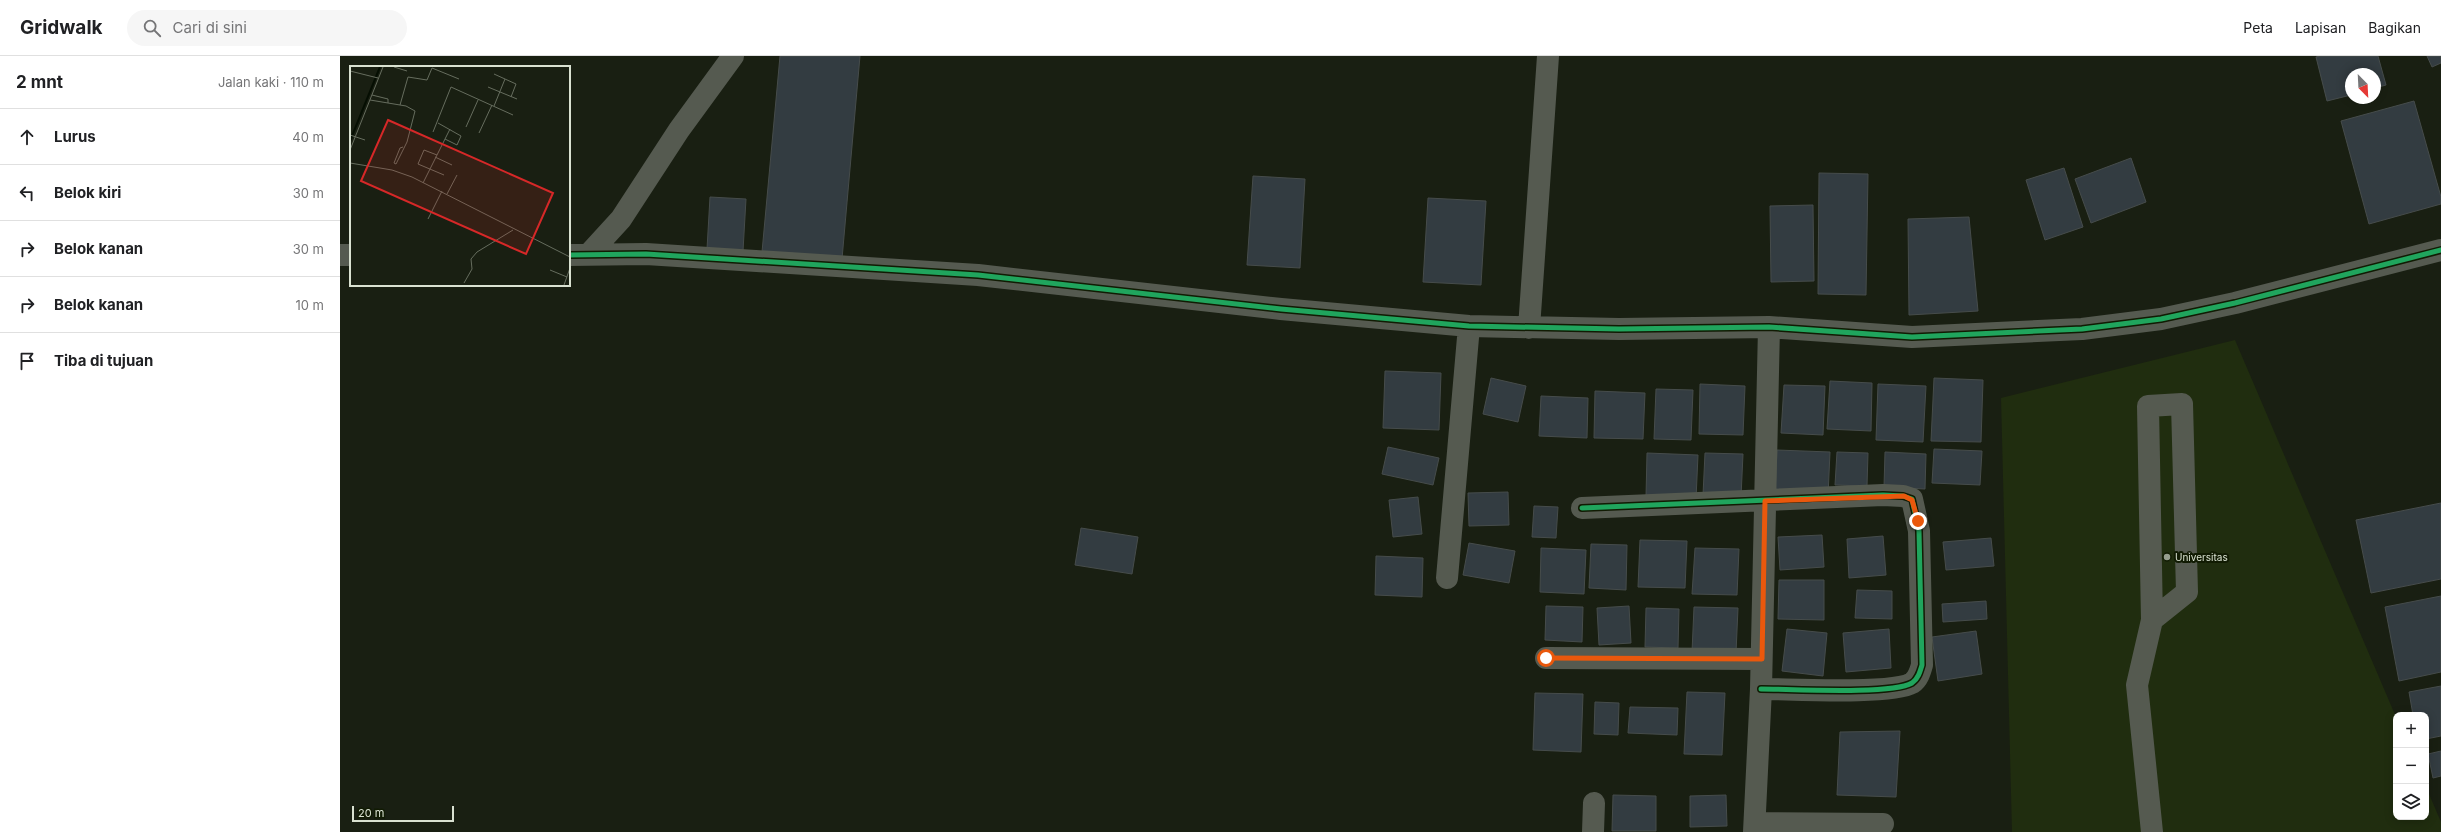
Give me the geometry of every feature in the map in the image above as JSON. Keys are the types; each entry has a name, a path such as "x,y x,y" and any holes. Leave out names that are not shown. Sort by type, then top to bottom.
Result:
{"street":[{"path":"579,254 621,219 679,130 733,56"},
{"path":"1529,328 1548,56"},
{"path":"579,254 646,254 978,275 1281,310 1469,326 1529,328 1768,327 1912,337 2082,329 2161,319 2235,303 2441,250"},
{"path":"1446,578 1469,326"},
{"path":"1768,327 1762,659 1754,828 1883,824"},
{"path":"2152,620 2187,592 2182,404 2148,406 2152,620 2137,685 2152,832"},
{"path":"1582,508 1883,495 1904,496 1912,500 1919,526 1922,665 1920,675 1912,683 1890,689 1761,689"},
{"path":"1546,658 1762,659"},
{"path":"1593,832 1594,803"}],"shaded area":[{"name":"Universitas","path":"2235,340 2394,712 2393,820 2429,820 2429,794 2441,822 2441,832 2012,832 2001,398"}],"building":[{"path":"780,56 860,56 842,259 762,252"},
{"path":"2378,56 2386,85 2381,86 2381,68 2345,68 2345,96 2327,101 2316,57"},
{"path":"2427,56 2441,56 2441,63 2432,67"},
{"path":"2414,101 2441,197 2441,204 2369,224 2341,121"},
{"path":"2131,158 2146,202 2091,223 2075,179"},
{"path":"2064,168 2083,227 2045,240 2026,180"},
{"path":"1819,173 1868,174 1866,295 1818,294"},
{"path":"1253,176 1305,179 1300,268 1247,265"},
{"path":"710,197 746,199 743,251 707,249"},
{"path":"1428,198 1486,201 1481,285 1423,282"},
{"path":"1813,205 1814,281 1771,282 1770,206"},
{"path":"1969,217 1978,311 1909,315 1908,219"},
{"path":"1385,371 1441,373 1439,430 1383,428"},
{"path":"1491,378 1526,386 1518,422 1483,414"},
{"path":"1934,378 1983,380 1981,442 1931,441"},
{"path":"1830,381 1872,383 1871,431 1827,429"},
{"path":"1700,384 1745,386 1743,435 1699,434"},
{"path":"1878,384 1926,386 1923,442 1876,440"},
{"path":"1784,385 1825,386 1823,435 1781,433"},
{"path":"1656,389 1693,390 1691,440 1654,439"},
{"path":"1595,391 1645,393 1643,439 1594,438"},
{"path":"1541,396 1588,398 1587,438 1539,436"},
{"path":"1388,447 1439,458 1433,485 1382,474"},
{"path":"1934,449 1982,451 1980,485 1932,483"},
{"path":"1777,450 1830,452 1828,496 1775,495"},
{"path":"1837,452 1868,453 1867,486 1835,485"},
{"path":"1885,452 1926,454 1925,489 1884,487"},
{"path":"1647,453 1698,455 1696,499 1646,497"},
{"path":"1705,453 1743,454 1741,497 1703,495"},
{"path":"1508,492 1509,525 1469,526 1468,493"},
{"path":"1418,497 1422,534 1393,537 1389,500"},
{"path":"2441,503 2441,579 2371,593 2356,520"},
{"path":"1534,506 1558,507 1556,538 1532,537"},
{"path":"1081,528 1138,537 1132,574 1075,565"},
{"path":"1822,535 1824,567 1780,570 1778,537"},
{"path":"1883,536 1886,575 1849,578 1847,539"},
{"path":"1991,538 1994,566 1946,570 1943,542"},
{"path":"1640,540 1687,541 1685,588 1638,587"},
{"path":"1469,543 1515,551 1509,583 1463,575"},
{"path":"1591,544 1627,545 1626,590 1589,588"},
{"path":"1541,548 1586,550 1584,594 1540,592"},
{"path":"1695,548 1739,549 1737,595 1692,594"},
{"path":"1376,556 1423,558 1422,597 1375,595"},
{"path":"1779,580 1824,580 1824,620 1778,619"},
{"path":"1857,590 1892,591 1892,619 1855,618"},
{"path":"2441,596 2441,672 2399,681 2385,607"},
{"path":"1986,601 1987,619 1943,622 1942,604"},
{"path":"1546,606 1583,607 1582,642 1545,640"},
{"path":"1629,606 1631,643 1599,645 1597,608"},
{"path":"1694,607 1738,608 1736,653 1692,652"},
{"path":"1646,608 1679,609 1678,648 1645,647"},
{"path":"1787,629 1827,633 1823,676 1782,671"},
{"path":"1889,629 1891,668 1846,672 1843,633"},
{"path":"1976,631 1982,674 1938,681 1932,637"},
{"path":"2441,686 2441,736 2429,738 2429,712 2412,712 2409,692"},
{"path":"1687,692 1725,693 1722,755 1684,754"},
{"path":"1535,693 1583,694 1581,752 1533,750"},
{"path":"1595,702 1619,703 1618,735 1594,734"},
{"path":"1630,707 1678,708 1677,735 1628,733"},
{"path":"1900,731 1896,797 1837,795 1840,732"},
{"path":"2441,751 2441,776 2433,778 2429,754"},
{"path":"1613,795 1656,796 1656,831 1612,831"},
{"path":"1726,795 1727,826 1690,827 1690,796"}],"cycle path":[{"path":"570,255 646,254 978,275 1281,309 1469,326 1619,329 1769,327 1912,337 2082,329 2161,319 2235,303 2441,250"},
{"path":"1582,508 1883,495 1903,496 1912,499 1919,531 1922,665 1920,673 1916,679 1912,683 1901,687 1884,689 1761,689"}],"place":[{"name":"Universitas","path":"2167,557"}],"route":[{"path":"1546,658 1762,659 1765,501 1883,495 1904,496 1910,497 1915,504 1918,521"}]}
